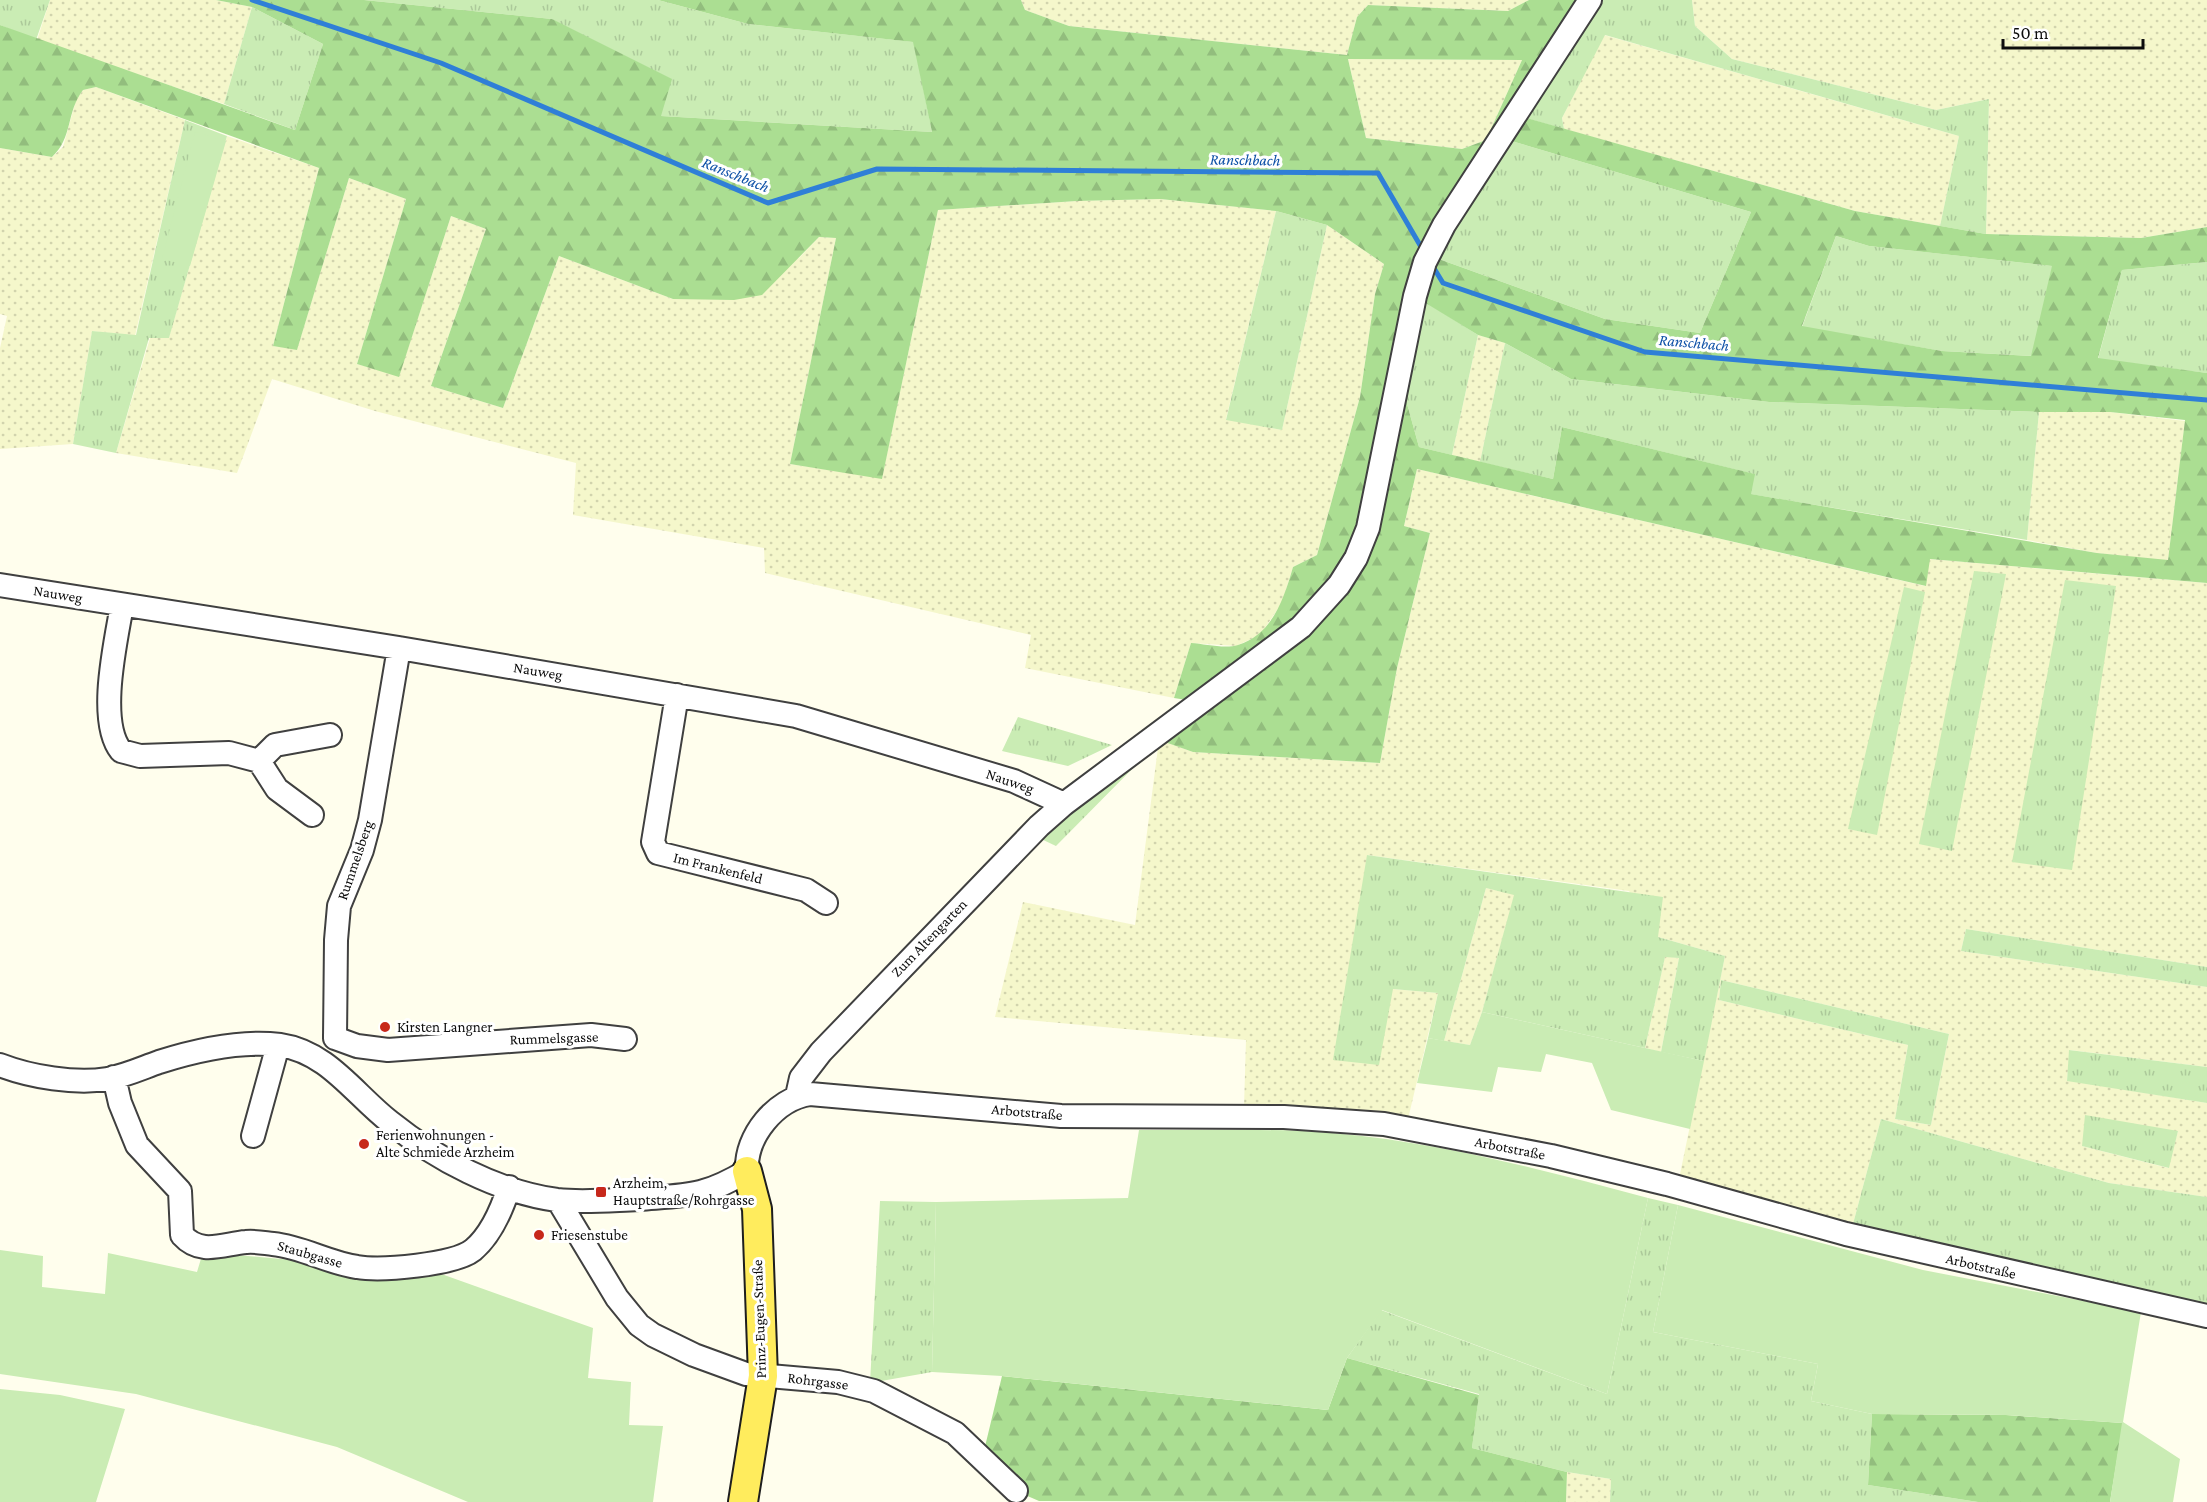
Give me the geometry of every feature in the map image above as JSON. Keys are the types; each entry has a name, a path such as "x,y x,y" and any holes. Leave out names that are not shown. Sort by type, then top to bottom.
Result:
{"main road":[{"name":"Prinz-Eugen-Straße","path":"743,1502 763,1376 756,1209 747,1171"}],"street":[{"name":"Zum Altengarten","path":"797,1096 801,1078 821,1052 1039,826 1154,735 1301,627 1324,605 1356,558 1368,528 1415,296 1428,257 1457,204 1590,0"},
{"name":"Nauweg","path":"0,585 399,648 796,716 1014,781 1064,804"},
{"path":"122,605 110,708 112,735 120,751 140,756 229,753 259,761 277,789 312,815"},
{"name":"Rummelsberg","path":"335,1038 336,939 339,906 362,850 370,820 399,648"},
{"name":"Im Frankenfeld","path":"677,695 653,842 658,853 806,890 826,903"},
{"path":"259,761 275,745 330,735"},
{"name":"Rummelsgasse","path":"335,1038 357,1046 388,1050 591,1035 625,1039"},
{"path":"311,1055 335,1038"},
{"path":"0,1065 75,1080 114,1077 198,1051 243,1045 278,1045 311,1055 344,1079 383,1116 408,1135 464,1169 509,1187 558,1200 614,1200 705,1193 747,1171 748,1155 758,1132 780,1106 797,1096"},
{"path":"253,1136 278,1045"},
{"name":"Staubgasse","path":"114,1077 120,1102 137,1145 180,1191 182,1235 191,1243 203,1247 255,1241 289,1245 356,1267 372,1268 444,1260 467,1254 479,1244 503,1206 509,1187"},
{"name":"Arbotstraße","path":"797,1096 823,1094 1061,1116 1284,1117 1384,1124 1551,1156 1677,1186 1846,1234 2207,1316"},
{"name":"Rohrgasse","path":"558,1200 617,1298 639,1325 653,1335 694,1355 746,1374 838,1382 874,1391 955,1433 1016,1491"}],"green space":[{"path":"0,0 50,0 36,40 0,25"},
{"path":"50,0 216,0 252,7 224,104 37,40"},
{"path":"216,0 364,0 552,19 672,79 661,116 932,132 913,42 748,24 658,0 1021,0 1025,10 1069,26 1347,55 1357,17 1368,5 1508,11 1529,0 1590,0 1516,115 1855,211 1986,234 2141,238 2207,227 2207,262 2122,270 2098,358 2207,373 2207,583 1930,559 1926,586 1417,469 1404,526 1430,533 1397,668 1380,763 1193,752 1159,740 1199,702 1174,698 1191,643 1227,647 1250,640 1260,633 1275,614 1286,591 1293,567 1317,555 1360,397 1375,294 1384,264 1327,225 1276,211 1160,199 1077,201 938,210 882,479 790,464 836,238 819,237 762,295 734,300 673,299 559,256 503,408 431,386 486,229 451,216 399,377 357,364 406,199 349,178 297,350 273,346 319,168 96,87 83,90 74,107 63,142 52,157 0,148 0,25 295,130 323,44 252,7","holes":["1348,59 1522,60 1486,140 1462,149 1366,138","1508,140 1751,212 1700,333 1605,319 1436,258","1836,236 1869,246 2052,266 2031,356 1942,351 1802,326","1424,302 1478,335 1505,343 1571,379 1769,402 2039,412 2110,412 2185,420 2168,560 2097,553 1751,494 1755,474 1562,427 1553,479 1419,447 1404,393"]},
{"path":"364,0 658,0 748,24 914,42 932,132 661,116 552,19"},
{"path":"1021,0 1529,0 1508,11 1368,5 1357,17 1347,55 1069,26 1025,10"},
{"path":"1590,0 1692,0 1695,26 1732,59 1936,110 1989,99 1986,234 1940,226 1959,136 1605,35 1562,118 1564,129 1515,115"},
{"path":"1692,0 2207,0 2207,227 2141,238 1986,234 1989,99 1936,110 1732,59 1695,26"},
{"path":"252,7 323,44 295,130 224,104"},
{"path":"1604,35 1959,136 1940,226 1855,211 1564,129 1562,118"},
{"path":"1348,59 1522,60 1486,140 1462,149 1366,138"},
{"path":"96,87 185,120 135,336 92,331 73,444 0,449 0,348 7,316 0,314 0,148 52,157 63,147 76,100 83,90"},
{"path":"185,120 227,136 169,338 149,338 116,453 73,444 92,331 136,335"},
{"path":"195,132 226,141 190,266 162,259"},
{"path":"227,136 319,168 273,346 297,349 349,178 406,199 357,364 399,376 451,216 486,229 431,386 503,408 559,256 673,299 799,258 819,237 836,238 790,464 882,478 938,210 1077,201 1160,199 1276,211 1226,419 1282,430 1327,225 1384,264 1375,294 1360,397 1317,555 1293,567 1282,603 1260,635 1236,646 1191,643 1174,698 1025,668 1031,635 765,573 764,548 573,515 576,463 375,411 272,379 237,473 116,453 150,338 169,337"},
{"path":"1508,140 1751,212 1700,333 1605,319 1436,258"},
{"path":"1276,211 1327,225 1282,430 1226,420"},
{"path":"1836,236 1869,246 2053,266 2032,356 1942,351 1802,327"},
{"path":"2207,262 2207,373 2098,359 2122,270"},
{"path":"1424,301 1478,335 1452,455 1419,447 1404,393"},
{"path":"1478,335 1505,343 1480,462 1452,455"},
{"path":"1505,343 1571,379 1769,402 2039,412 2027,540 1750,494 1754,474 1562,427 1553,479 1480,462"},
{"path":"2039,412 2110,412 2185,421 2168,561 2097,553 2027,540"},
{"path":"1417,469 1925,586 1929,559 2207,583 2207,967 1966,929 1961,951 2207,987 2207,1067 2070,1050 2067,1080 2207,1103 2207,1197 2109,1183 1881,1119 1853,1224 1679,1179 1725,956 1658,937 1629,891 1367,855 1393,989 1438,993 1408,1119 1244,1107 1246,1040 995,1017 1023,902 1135,925 1159,740 1193,752 1380,763 1397,668 1430,533 1404,526","holes":["1721,980 1949,1034 1931,1125 1895,1119 1908,1045 1719,1000","2178,1131 2168,1168 2082,1146"]},
{"path":"1974,571 2006,574 1952,851 1919,844"},
{"path":"2065,580 2116,586 2072,870 2012,862"},
{"path":"1904,587 1925,592 1877,835 1848,829"},
{"path":"1018,717 1112,745 1068,766 1002,751"},
{"path":"1144,751 1140,761 1056,846 1039,838"},
{"path":"1367,855 1663,897 1658,937 1725,956 1704,1061 1661,1052 1679,958 1665,957 1645,1048 1482,1012 1514,895 1486,888 1444,1041 1428,1038 1438,993 1393,989 1379,1065 1333,1060"},
{"path":"1486,888 1515,894 1482,1012 1470,1045 1444,1041"},
{"path":"1966,929 2207,967 2207,987 1961,951"},
{"path":"1665,956 1679,958 1661,1052 1645,1048"},
{"path":"1721,980 1949,1034 1931,1125 1895,1119 1908,1045 1719,1000"},
{"path":"1482,1012 1704,1061 1690,1129 1611,1110 1592,1063 1546,1054 1541,1072 1498,1067 1492,1092 1417,1083 1428,1038 1470,1045"},
{"path":"2069,1050 2207,1067 2207,1103 2067,1081"},
{"path":"2085,1115 2178,1131 2169,1168 2082,1146"},
{"path":"1881,1119 2109,1183 2207,1197 2207,1308 1853,1224"},
{"path":"1139,1130 1304,1131 1348,1134 1478,1156 1648,1198 1607,1394 1382,1310 1347,1358 1328,1410 1002,1376 932,1372 936,1202 1128,1198"},
{"path":"1648,1198 1678,1205 1653,1332 1818,1364 1811,1401 1872,1414 1868,1485 1978,1502 1610,1502 1611,1479 1567,1472 1472,1448 1479,1394 1347,1358 1381,1310 1607,1394"},
{"path":"880,1201 936,1202 932,1372 870,1383"},
{"path":"1678,1205 1923,1270 2141,1312 2123,1422 2180,1459 2173,1502 2110,1502 2122,1423 2006,1415 1872,1414 1811,1401 1818,1364 1653,1332"},
{"path":"0,1250 43,1256 42,1287 105,1294 108,1253 197,1272 203,1252 326,1263 380,1281 433,1271 593,1328 588,1378 631,1382 629,1425 663,1426 653,1502 468,1502 337,1447 136,1394 0,1374"},
{"path":"1347,1358 1479,1395 1472,1448 1567,1472 1566,1502 1039,1501 1016,1491 982,1459 1002,1376 1328,1410"},
{"path":"0,1389 60,1395 125,1409 96,1502 0,1502"},
{"path":"1872,1414 2006,1415 2123,1423 2110,1502 1978,1502 1868,1485"},
{"path":"1567,1472 1611,1479 1610,1502 1566,1502"}],"waterway":[{"name":"Ranschbach","path":"252,0 441,63 768,203 877,169 1378,173 1424,252"},
{"name":"Ranschbach","path":"1432,265 1443,283 1645,352 2207,400"}],"place":[{"name":"Kirsten Langner","path":"385,1027"},
{"name":"Ferienwohnungen - Alte Schmiede Arzheim","path":"364,1144"},
{"name":"Arzheim, Hauptstraße/Rohrgasse","path":"601,1192"},
{"name":"Friesenstube","path":"539,1235"}]}
